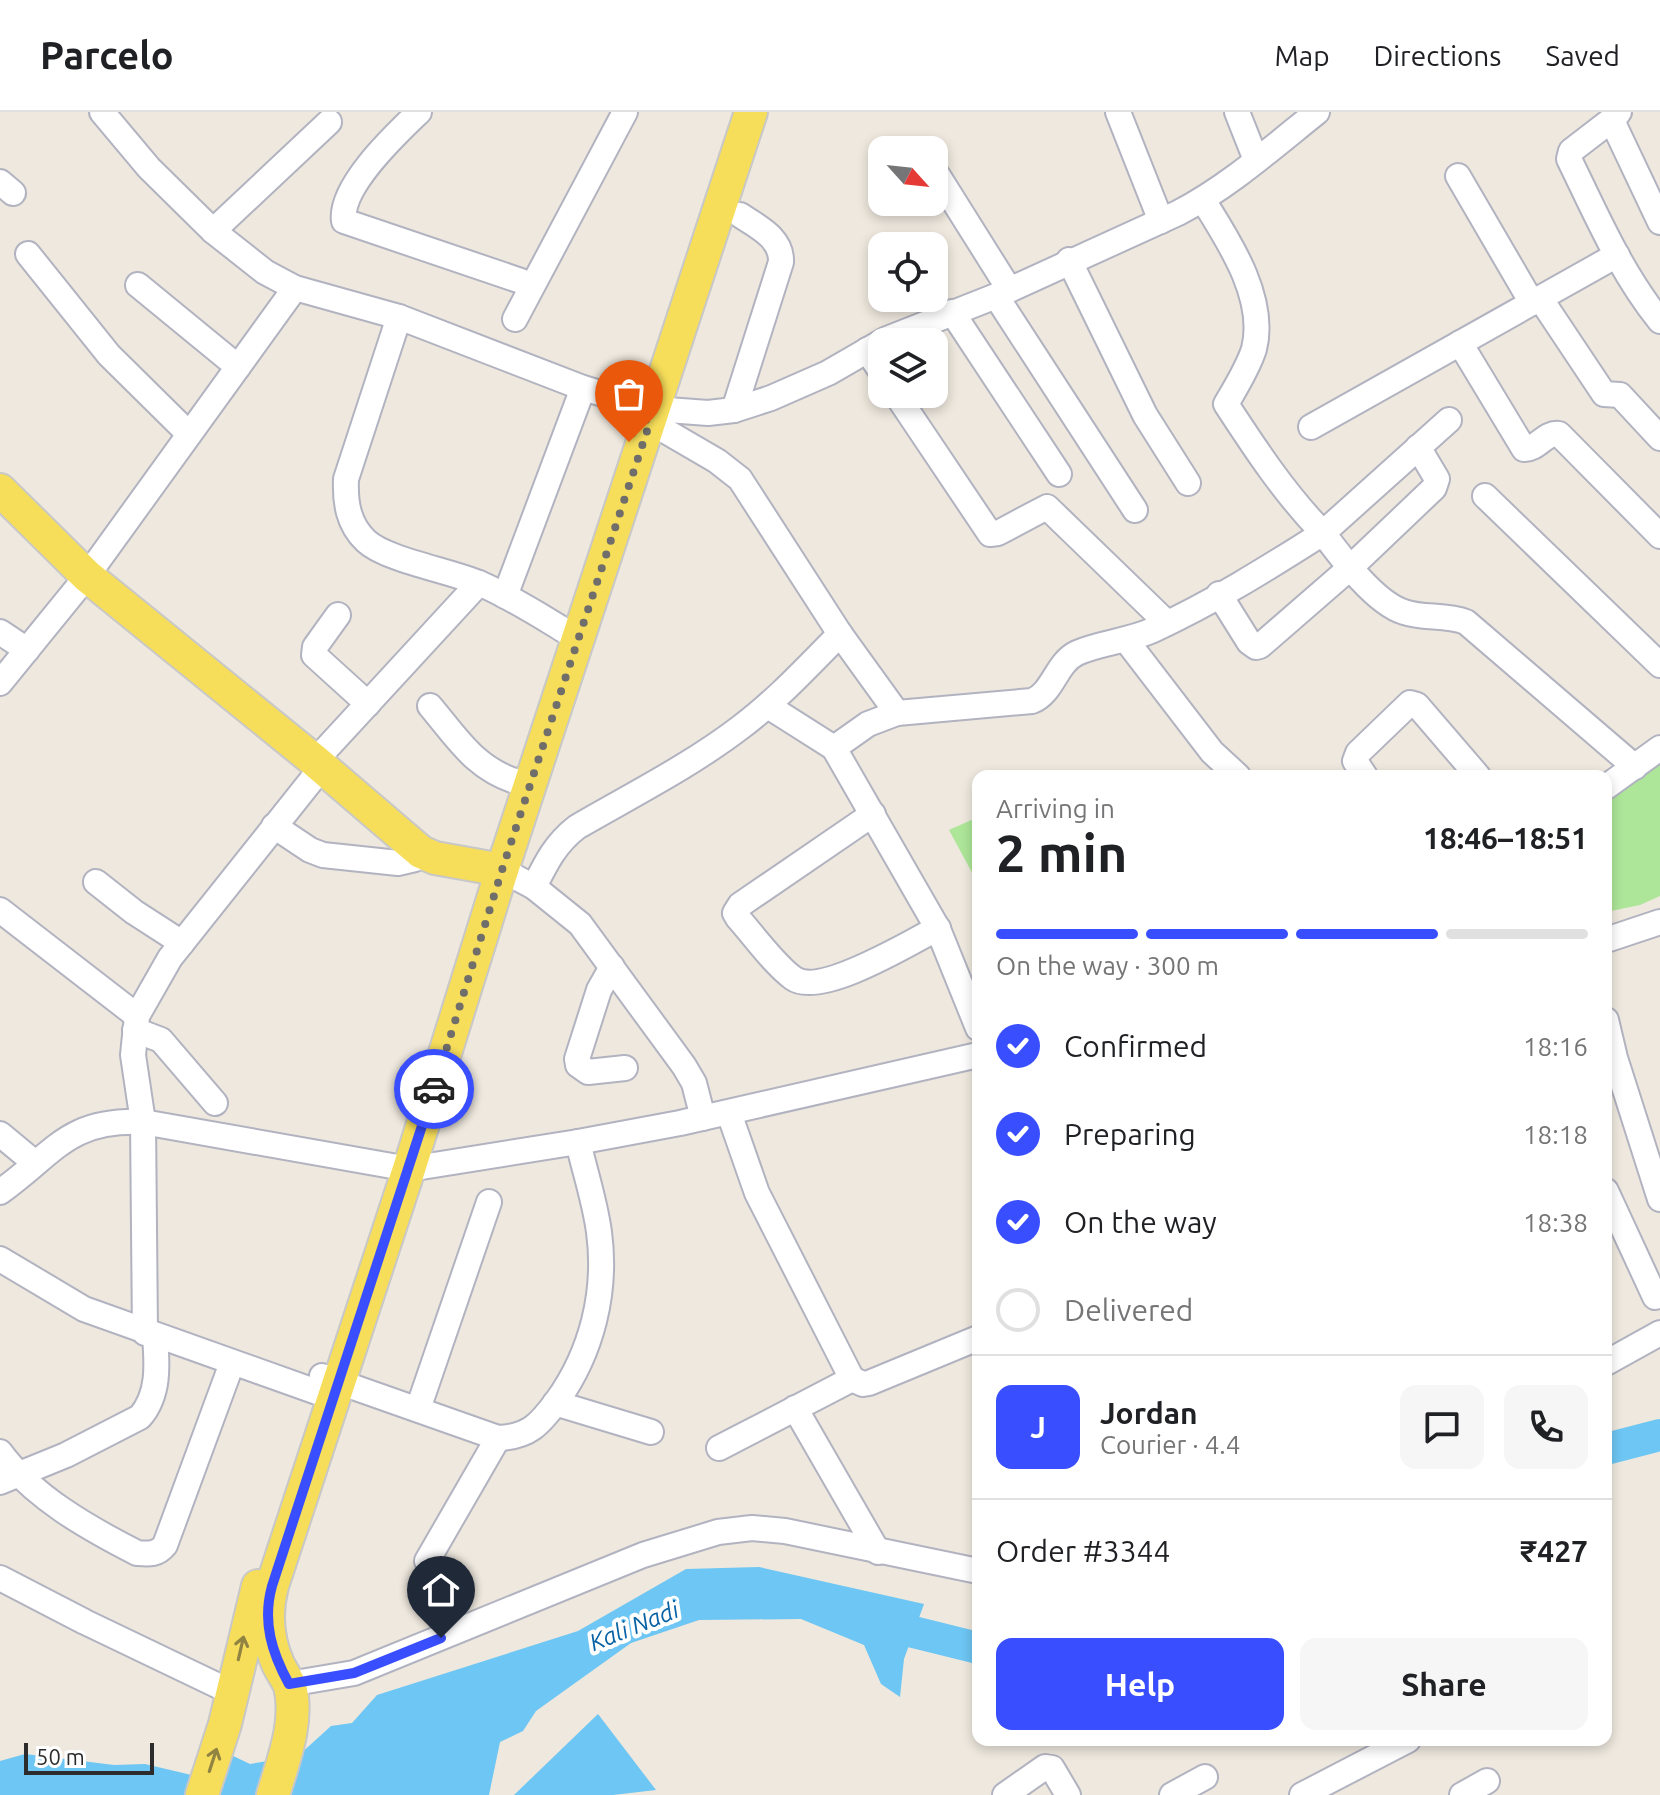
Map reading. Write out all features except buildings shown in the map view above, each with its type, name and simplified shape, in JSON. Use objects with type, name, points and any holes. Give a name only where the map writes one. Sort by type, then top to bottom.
[{"type":"main road","points":[[202,1795],[225,1724],[249,1616],[401,1168],[646,413],[736,112]]},
{"type":"main road","points":[[496,870],[518,782],[567,632],[751,112]]},
{"type":"main road","points":[[0,491],[87,576],[421,852],[435,858],[496,870]]},
{"type":"main road","points":[[273,1795],[286,1752],[293,1707],[289,1684],[271,1642],[267,1603],[326,1383]]},
{"type":"street","points":[[102,112],[149,168],[213,231],[265,272],[295,288],[399,317],[646,413],[717,461],[740,479],[840,634],[897,713]]},
{"type":"street","points":[[419,112],[380,148],[364,170],[344,210],[344,221],[521,281]]},
{"type":"street","points":[[515,319],[625,112]]},
{"type":"street","points":[[1118,112],[1161,221]]},
{"type":"street","points":[[1237,112],[1256,160]]},
{"type":"street","points":[[646,413],[734,410],[814,379],[887,339],[1003,292],[1203,200],[1317,112]]},
{"type":"street","points":[[1616,115],[1615,127],[1660,222]]},
{"type":"street","points":[[1616,115],[1568,155],[1617,255],[1644,302],[1660,321]]},
{"type":"street","points":[[213,231],[329,122]]},
{"type":"street","points":[[1458,176],[1536,300],[1604,394],[1620,395],[1660,438]]},
{"type":"street","points":[[948,194],[1003,292],[1135,510]]},
{"type":"street","points":[[1203,200],[1236,254],[1249,288],[1256,322],[1254,347],[1243,376],[1226,404],[1281,485],[1382,599],[1401,612],[1452,616],[1475,628],[1635,767]]},
{"type":"street","points":[[734,410],[781,262],[781,253],[766,233],[740,215]]},
{"type":"street","points":[[28,254],[109,355],[189,434]]},
{"type":"street","points":[[1311,427],[1617,255]]},
{"type":"street","points":[[1069,260],[1145,415],[1188,483]]},
{"type":"street","points":[[138,285],[238,367]]},
{"type":"street","points":[[0,683],[87,576],[295,288]]},
{"type":"street","points":[[952,312],[1059,474]]},
{"type":"street","points":[[399,317],[346,479],[345,501],[352,524],[367,542],[384,551],[479,583],[567,632]]},
{"type":"street","points":[[1460,343],[1524,449],[1531,448],[1550,434],[1559,434],[1660,536]]},
{"type":"street","points":[[505,596],[583,388]]},
{"type":"street","points":[[905,408],[990,534],[998,533],[1047,507],[1167,623]]},
{"type":"street","points":[[834,748],[868,724],[897,713],[1032,701],[1045,691],[1069,658],[1079,652],[1126,640],[1167,623],[1264,571],[1323,533],[1449,420]]},
{"type":"street","points":[[1219,594],[1249,642],[1256,647],[1351,567],[1437,483],[1418,447]]},
{"type":"street","points":[[1485,496],[1660,665]]},
{"type":"street","points":[[8,1479],[66,1455],[140,1417],[146,1410],[156,1380],[150,1334],[143,1122],[133,1055],[136,1023],[170,958],[274,826],[318,764],[368,704],[479,583]]},
{"type":"street","points":[[338,615],[315,647],[314,655],[368,704]]},
{"type":"street","points":[[0,632],[27,650]]},
{"type":"street","points":[[534,887],[550,854],[561,840],[577,827],[700,756],[768,706],[840,634]]},
{"type":"street","points":[[1126,640],[1212,752],[1232,770]]},
{"type":"street","points":[[1361,770],[1355,761],[1358,753],[1410,703],[1417,705],[1473,770]]},
{"type":"street","points":[[430,706],[474,759],[499,776],[518,782]]},
{"type":"street","points":[[768,706],[834,748],[938,928],[972,1013]]},
{"type":"street","points":[[1612,783],[1660,748]]},
{"type":"street","points":[[873,814],[740,905],[735,913],[793,978],[810,983],[855,970],[938,928]]},
{"type":"street","points":[[274,826],[323,855],[398,863],[409,862],[421,852]]},
{"type":"street","points":[[496,870],[534,887],[580,924],[684,1066],[694,1083],[703,1118]]},
{"type":"street","points":[[96,882],[134,912],[182,943]]},
{"type":"street","points":[[0,910],[136,1023],[161,1040],[215,1103]]},
{"type":"street","points":[[1612,938],[1658,926]]},
{"type":"street","points":[[612,967],[599,990],[577,1059],[578,1065],[588,1072],[625,1068]]},
{"type":"street","points":[[1612,1040],[1660,1199]]},
{"type":"street","points":[[0,1192],[65,1139],[93,1127],[119,1121],[143,1122],[401,1168],[578,1142],[729,1113],[972,1056]]},
{"type":"street","points":[[729,1113],[757,1193],[852,1379],[869,1383],[972,1340]]},
{"type":"street","points":[[0,1134],[35,1163]]},
{"type":"street","points":[[0,1259],[84,1309],[232,1363],[326,1383],[418,1409],[498,1438],[515,1438],[530,1431],[555,1403],[584,1357],[595,1323],[600,1275],[599,1233],[578,1142]]},
{"type":"street","points":[[418,1409],[489,1202]]},
{"type":"street","points":[[1613,1228],[1655,1297]]},
{"type":"street","points":[[1612,1360],[1660,1333]]},
{"type":"street","points":[[0,1452],[8,1479],[126,1547],[149,1554],[160,1551],[165,1545],[232,1363]]},
{"type":"street","points":[[719,1448],[852,1379]]},
{"type":"street","points":[[555,1403],[651,1432]]},
{"type":"street","points":[[795,1408],[878,1552]]},
{"type":"street","points":[[427,1561],[498,1438]]},
{"type":"street","points":[[289,1684],[354,1673],[643,1555],[718,1532],[752,1528],[785,1531],[972,1570]]},
{"type":"street","points":[[0,1578],[231,1692]]},
{"type":"street","points":[[1302,1795],[1396,1746]]},
{"type":"street","points":[[1005,1795],[1045,1767],[1052,1768],[1068,1795]]},
{"type":"street","points":[[1172,1795],[1205,1777]]},
{"type":"street","points":[[1462,1795],[1487,1781]]},
{"type":"green space","points":[[1660,754],[1660,896],[1640,905],[1612,911],[1612,790]]},
{"type":"green space","points":[[972,820],[972,873],[949,830]]},
{"type":"water","points":[[759,1567],[924,1604],[904,1659],[900,1697],[881,1684],[864,1645],[801,1619],[699,1620],[631,1643],[536,1711],[523,1731],[500,1742],[489,1795],[0,1795],[0,1761],[25,1754],[114,1765],[145,1764],[221,1782],[229,1754],[250,1764],[298,1756],[331,1726],[352,1723],[377,1695],[578,1631],[686,1569]]},
{"type":"water","points":[[598,1714],[656,1790],[613,1795],[514,1795]]},
{"type":"waterway","name":"Kali Nadi","points":[[1612,1447],[1660,1435]]},
{"type":"waterway","name":"Kali Nadi","points":[[873,1622],[972,1647]]},
{"type":"way so far","points":[[434,1089],[502,870],[650,422],[638,415],[629,442]]},
{"type":"route","points":[[434,1089],[267,1603],[271,1642],[289,1684],[354,1673],[441,1638]]}]
